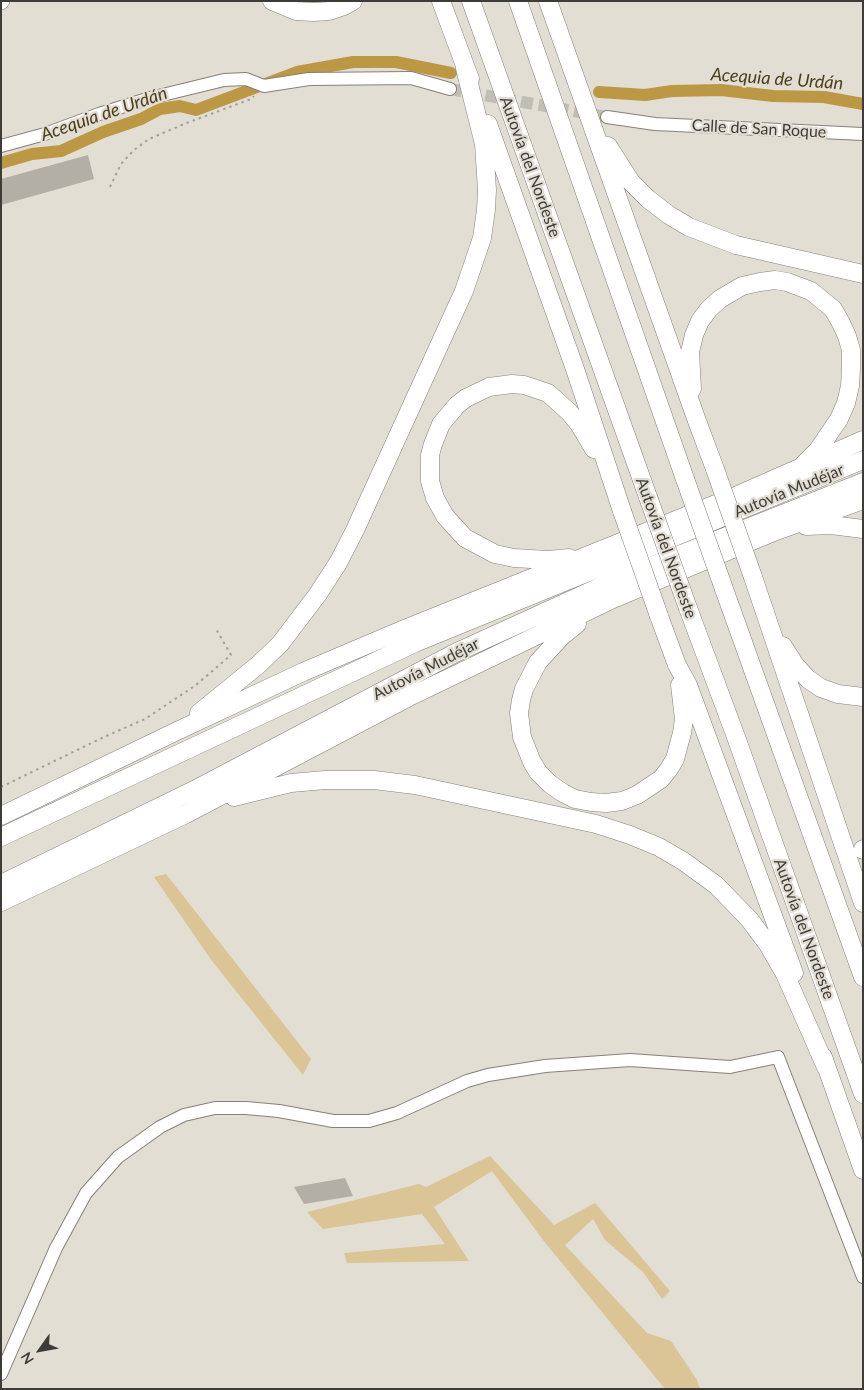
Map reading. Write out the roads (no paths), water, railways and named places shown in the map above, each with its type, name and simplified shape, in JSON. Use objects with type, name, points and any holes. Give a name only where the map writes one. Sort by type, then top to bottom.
[{"type":"highway","points":[[272,1],[296,11],[313,12],[329,11],[353,1]]},
{"type":"highway","points":[[441,1],[465,68],[482,105],[659,616],[677,665],[688,685],[797,982],[863,1170]]},
{"type":"highway","name":"Autovía del Nordeste","points":[[471,1],[863,1094]]},
{"type":"highway","points":[[518,1],[685,479],[863,977]]},
{"type":"highway","points":[[548,1],[753,577],[863,903]]},
{"type":"highway","points":[[177,730],[258,665],[280,644],[318,594],[338,563],[355,530],[464,291],[482,238],[487,190],[484,144],[465,68]]},
{"type":"highway","points":[[576,80],[604,140],[617,162],[631,182],[668,215],[689,227],[736,245],[863,274]]},
{"type":"highway","points":[[697,421],[690,372],[690,352],[700,321],[709,309],[720,299],[742,286],[760,282],[776,280],[811,291],[832,309],[847,336],[851,350],[850,386],[846,403],[830,435],[797,471]]},
{"type":"highway","points":[[588,555],[548,560],[514,558],[495,554],[465,538],[445,516],[430,480],[430,455],[441,424],[457,405],[478,391],[498,385],[512,384],[536,388],[548,393],[579,424],[590,440],[619,503]]},
{"type":"highway","points":[[1,816],[177,730],[343,655],[588,555],[621,544],[797,471],[863,440]]},
{"type":"highway","name":"Autovía Mudéjar","points":[[1,837],[415,643],[863,460]]},
{"type":"highway","name":"Autovía Mudéjar","points":[[1,884],[198,788],[455,653],[613,581],[863,482]]},
{"type":"highway","points":[[1,902],[186,814],[409,698],[613,599],[776,531],[863,500]]},
{"type":"highway","points":[[776,531],[815,525],[840,525],[863,529]]},
{"type":"highway","points":[[613,599],[583,619],[556,642],[538,662],[524,689],[520,713],[522,737],[538,772],[550,784],[575,799],[606,803],[622,801],[637,796],[661,779],[675,759],[684,720],[677,665]]},
{"type":"highway","points":[[762,603],[786,651],[795,665],[808,679],[820,688],[829,691],[856,698],[863,697]]},
{"type":"highway","points":[[186,814],[238,795],[291,783],[325,780],[374,780],[415,785],[596,824],[630,835],[659,847],[683,860],[716,885],[750,919],[785,974],[826,1067]]},
{"type":"street","points":[[1,146],[45,134],[150,98],[224,80],[246,79],[264,86],[309,79],[412,78],[450,89]]},
{"type":"street","name":"Calle de San Roque","points":[[607,117],[655,124],[863,134]]},
{"type":"street","points":[[1,1374],[56,1248],[86,1193],[118,1157],[160,1127],[184,1115],[215,1108],[279,1111],[333,1121],[368,1122],[398,1113],[467,1081],[488,1075],[544,1066],[630,1060],[730,1067],[778,1057],[863,1277]]},
{"type":"waterway","name":"Acequia de Urdán","points":[[1,163],[32,154],[61,151],[103,132],[141,119],[160,109],[180,106],[196,110],[297,72],[353,62],[396,62],[451,73]]},
{"type":"waterway","name":"Acequia de Urdán","points":[[599,92],[645,95],[672,91],[721,90],[773,96],[824,97],[863,104]]},
{"type":"tunnel","points":[[450,89],[607,117]]}]
